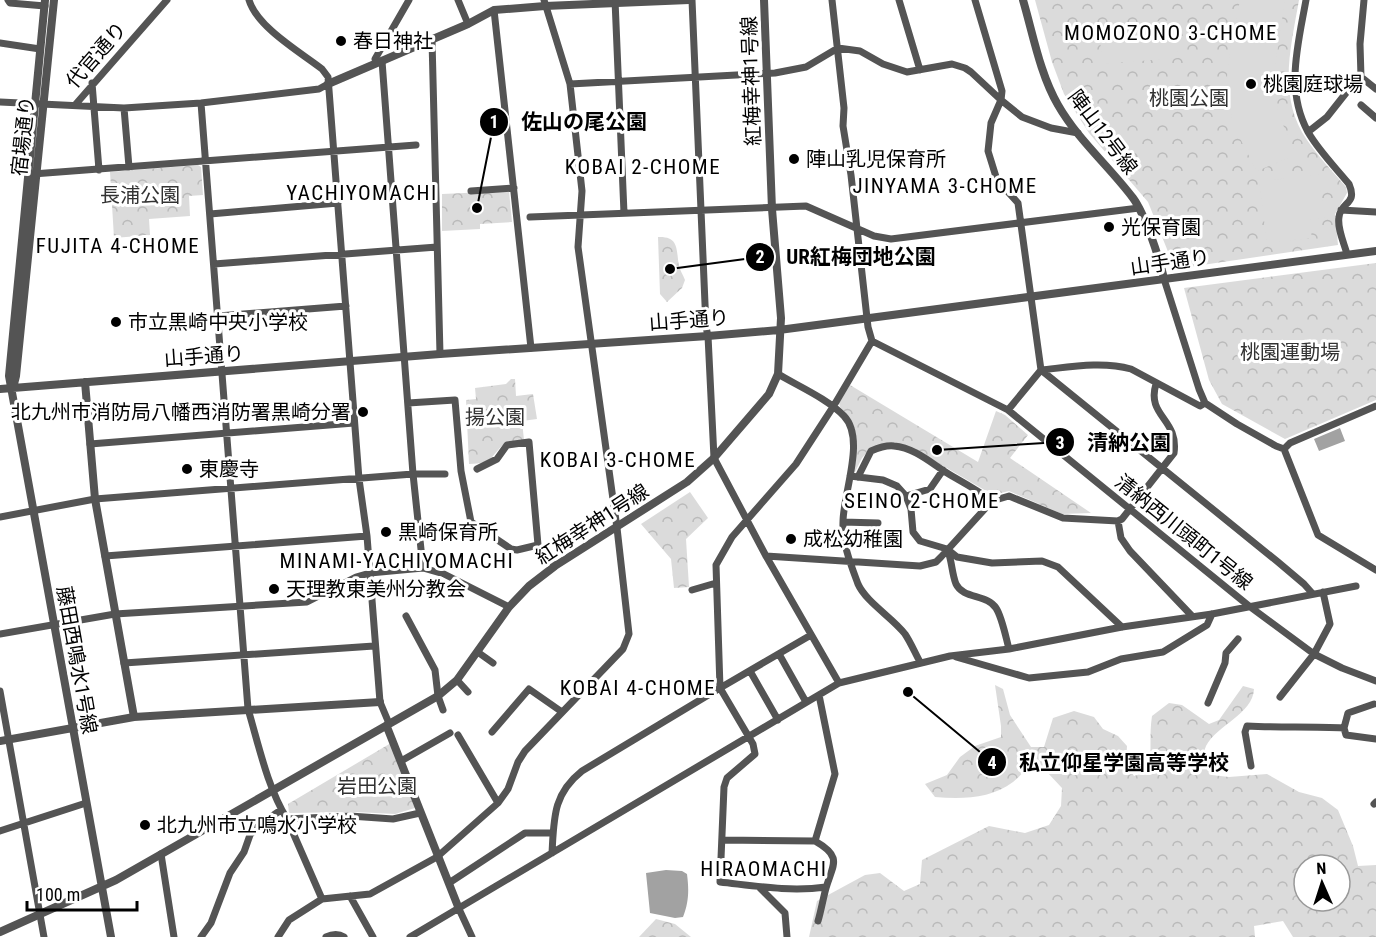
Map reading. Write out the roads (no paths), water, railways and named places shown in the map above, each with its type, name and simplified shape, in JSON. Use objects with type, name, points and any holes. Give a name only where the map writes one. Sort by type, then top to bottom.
[{"type":"street","points":[[8,0],[10,3],[45,3]]},
{"type":"street","name":"宿場通り","points":[[13,388],[9,376],[39,104],[54,0]]},
{"type":"street","name":"代官通り","points":[[75,105],[166,0]]},
{"type":"street","points":[[249,0],[251,9],[265,24],[322,69],[328,77],[354,423],[376,618],[374,646],[380,702],[387,727],[437,857],[472,937]]},
{"type":"street","points":[[380,62],[375,59],[409,0]]},
{"type":"street","points":[[458,0],[468,24]]},
{"type":"street","points":[[0,102],[124,108],[201,103],[319,89],[468,24],[494,10],[544,3],[690,0],[714,458],[766,556],[839,683]]},
{"type":"street","name":"紅梅幸神1号線","points":[[0,932],[116,880],[438,696],[457,681],[509,607],[529,585],[687,482],[714,458],[769,394],[778,374],[781,318],[772,209],[764,0]]},
{"type":"street","points":[[826,887],[801,891],[720,882],[723,787],[727,778],[755,754],[720,688],[716,565],[732,537],[796,464],[872,342],[843,126],[844,108],[832,0]]},
{"type":"street","points":[[899,0],[920,70]]},
{"type":"street","points":[[975,0],[1002,91],[1001,100],[991,123],[988,150],[996,180],[1018,203],[1041,370],[1304,584],[1312,593]]},
{"type":"street","name":"陣山12号線","points":[[1023,0],[1045,75],[1058,104],[1078,133],[1139,208],[1164,279]]},
{"type":"street","points":[[1306,0],[1295,63],[1294,91],[1308,132],[1352,191],[1352,198],[1341,210],[1339,217],[1347,254]]},
{"type":"street","points":[[1308,132],[1327,117],[1346,91],[1360,77],[1364,0]]},
{"type":"street","points":[[615,1],[624,213]]},
{"type":"street","name":"宿場通り","points":[[39,104],[40,49],[45,3]]},
{"type":"street","points":[[278,937],[289,920],[322,898],[370,894],[437,857],[498,803],[525,751],[623,649],[628,634],[617,528],[578,247],[580,168],[570,84],[544,3]]},
{"type":"street","points":[[494,10],[531,348]]},
{"type":"street","points":[[432,39],[440,354]]},
{"type":"street","points":[[0,44],[40,49]]},
{"type":"street","points":[[570,84],[767,73],[806,67],[838,48],[860,51],[896,70],[907,72],[952,64],[965,68],[1022,117],[1078,133]]},
{"type":"street","points":[[380,62],[390,146],[413,474],[423,568]]},
{"type":"street","points":[[1360,77],[1376,89]]},
{"type":"street","points":[[93,83],[99,170]]},
{"type":"street","points":[[201,103],[249,709],[273,792],[322,898]]},
{"type":"street","points":[[1361,105],[1376,118]]},
{"type":"street","points":[[124,108],[129,167]]},
{"type":"street","points":[[31,174],[390,146],[416,146]]},
{"type":"street","points":[[471,190],[514,188]]},
{"type":"street","points":[[210,214],[338,203]]},
{"type":"street","points":[[530,217],[806,206],[874,236],[891,239],[1139,208]]},
{"type":"street","points":[[1341,210],[1376,212]]},
{"type":"street","points":[[214,264],[437,247]]},
{"type":"street","name":"山手通り","points":[[0,389],[779,330],[1376,251]]},
{"type":"street","points":[[1164,279],[1205,404],[1284,449],[1318,535],[1376,570]]},
{"type":"street","points":[[218,316],[346,306]]},
{"type":"street","name":"清納西川頭町1号線","points":[[872,342],[1008,410],[1249,606],[1314,654],[1376,681]]},
{"type":"street","points":[[1008,410],[1041,370],[1086,365],[1119,366],[1131,369],[1200,405],[1205,404]]},
{"type":"street","points":[[778,374],[833,407],[844,416],[854,435],[843,537],[860,587],[905,634],[920,662]]},
{"type":"street","points":[[85,382],[95,499],[134,717]]},
{"type":"street","points":[[766,556],[920,566],[936,562],[992,501],[1009,496],[1064,518],[1118,521],[1130,510],[1174,453],[1174,434],[1154,403],[1153,394],[1156,384]]},
{"type":"street","name":"藤田西鳴水1号線","points":[[13,388],[33,511],[111,937]]},
{"type":"street","points":[[408,403],[455,400],[462,474],[471,522],[511,549],[517,550],[538,545]]},
{"type":"street","points":[[1284,449],[1290,443],[1376,406]]},
{"type":"street","points":[[90,444],[354,423]]},
{"type":"street","points":[[477,469],[497,459],[507,445],[529,442],[538,545],[555,566]]},
{"type":"street","points":[[858,477],[871,451],[893,446],[916,453],[992,501]]},
{"type":"street","points":[[906,496],[930,489],[943,470]]},
{"type":"street","points":[[0,517],[95,499],[413,474],[446,474]]},
{"type":"street","points":[[850,476],[883,480],[897,486],[906,496],[911,509],[913,532],[920,541],[947,549],[957,557],[992,563],[1042,561],[1058,567],[1122,627]]},
{"type":"street","points":[[1118,521],[1121,538],[1130,551],[1192,616]]},
{"type":"street","points":[[843,522],[878,523]]},
{"type":"street","points":[[105,556],[367,537]]},
{"type":"street","points":[[947,549],[956,584],[964,593],[983,598],[996,607],[1009,649]]},
{"type":"street","points":[[0,634],[115,614],[308,602],[344,582],[370,573],[423,568],[444,574],[509,607]]},
{"type":"street","points":[[692,590],[716,583]]},
{"type":"street","points":[[410,937],[839,683],[950,656],[1009,649],[1122,627],[1212,614],[1356,586]]},
{"type":"street","points":[[1280,697],[1314,654],[1330,624],[1323,592]]},
{"type":"street","points":[[950,656],[1029,678],[1088,672],[1121,659],[1163,652],[1206,625],[1212,614]]},
{"type":"street","points":[[406,616],[435,670],[438,696],[443,710]]},
{"type":"street","points":[[552,853],[559,797],[569,781],[582,771],[811,635]]},
{"type":"street","points":[[1208,703],[1226,653],[1238,639]]},
{"type":"street","points":[[124,663],[374,646]]},
{"type":"street","points":[[478,653],[493,663]]},
{"type":"street","points":[[779,654],[806,702]]},
{"type":"street","points":[[750,671],[778,720]]},
{"type":"street","points":[[457,681],[468,692]]},
{"type":"street","points":[[492,732],[529,688],[562,712]]},
{"type":"street","points":[[0,691],[4,740],[24,823],[44,937]]},
{"type":"street","points":[[815,841],[836,774],[819,695]]},
{"type":"street","points":[[4,740],[134,717],[380,702]]},
{"type":"street","points":[[1374,704],[1348,713],[1344,728],[1346,735],[1376,739]]},
{"type":"street","points":[[1251,766],[1245,732],[1247,726],[1344,728]]},
{"type":"street","points":[[401,760],[454,734],[498,803]]},
{"type":"street","points":[[0,831],[86,803]]},
{"type":"street","points":[[201,937],[211,923],[230,873],[244,852],[250,835],[259,825],[280,810]]},
{"type":"street","points":[[287,819],[350,816],[393,819],[420,813]]},
{"type":"street","points":[[449,883],[525,833],[553,833]]},
{"type":"street","points":[[722,840],[815,841],[828,848],[833,857],[834,866],[826,887],[818,921]]},
{"type":"street","points":[[161,854],[174,937]]},
{"type":"street","points":[[760,888],[785,913],[788,937]]},
{"type":"street","points":[[350,897],[373,937]]},
{"type":"street","points":[[326,937],[331,934],[344,937]]},
{"type":"place","name":"春日神社","points":[[341,41]]},
{"type":"place","name":"桃園庭球場","points":[[1251,84]]},
{"type":"place","name":"陣山乳児保育所","points":[[794,159]]},
{"type":"place","name":"佐山の尾公園","points":[[477,208]]},
{"type":"place","name":"光保育園","points":[[1109,227]]},
{"type":"place","name":"UR紅梅団地公園","points":[[670,269]]},
{"type":"place","name":"市立黒崎中央小学校","points":[[116,322]]},
{"type":"place","name":"北九州市消防局八幡西消防署黒崎分署","points":[[363,412]]},
{"type":"place","name":"清納公園","points":[[937,450]]},
{"type":"place","name":"東慶寺","points":[[187,469]]},
{"type":"place","name":"黒崎保育所","points":[[386,532]]},
{"type":"place","name":"成松幼稚園","points":[[791,539]]},
{"type":"place","name":"天理教東美州分教会","points":[[274,589]]},
{"type":"place","name":"私立仰星学園高等学校","points":[[908,692]]},
{"type":"place","name":"北九州市立鳴水小学校","points":[[145,825]]},
{"type":"district","name":"MOMOZONO 3-CHOME","points":[[1171,33]]},
{"type":"district","name":"KOBAI 2-CHOME","points":[[643,167]]},
{"type":"district","name":"JINYAMA 3-CHOME","points":[[945,186]]},
{"type":"district","name":"YACHIYOMACHI","points":[[362,193]]},
{"type":"district","name":"FUJITA 4-CHOME","points":[[118,246]]},
{"type":"district","name":"KOBAI 3-CHOME","points":[[618,460]]},
{"type":"district","name":"SEINO 2-CHOME","points":[[922,501]]},
{"type":"district","name":"MINAMI-YACHIYOMACHI","points":[[397,561]]},
{"type":"district","name":"KOBAI 4-CHOME","points":[[638,688]]},
{"type":"district","name":"HIRAOMACHI","points":[[764,869]]},
{"type":"park label","name":"桃園公園","points":[[1189,98]]},
{"type":"park label","name":"長浦公園","points":[[140,195]]},
{"type":"park label","name":"桃園運動場","points":[[1290,352]]},
{"type":"park label","name":"揚公園","points":[[495,417]]},
{"type":"park label","name":"岩田公園","points":[[377,786]]}]
